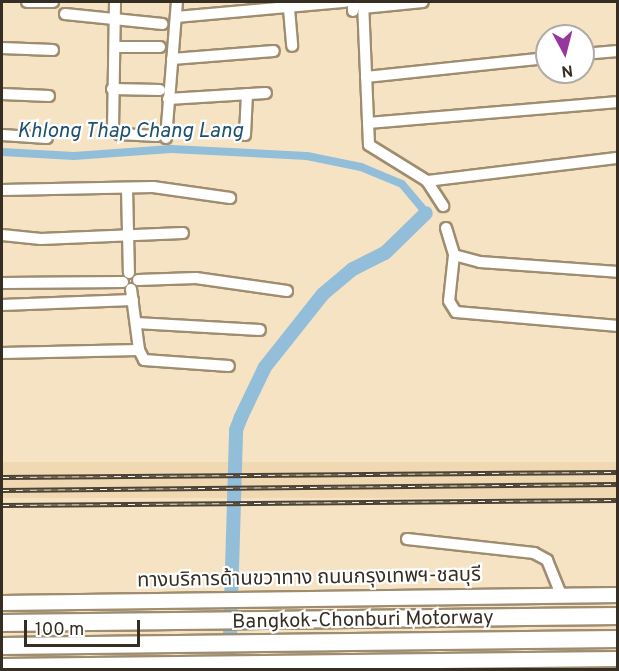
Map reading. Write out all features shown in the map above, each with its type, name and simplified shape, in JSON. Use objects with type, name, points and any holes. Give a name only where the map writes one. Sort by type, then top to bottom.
[{"type":"highway","name":"Bangkok-Chonburi Motorway","points":[[2,623],[618,616]]},
{"type":"highway","name":"Bangkok-Chonburi Motorway","points":[[2,646],[618,639]]},
{"type":"main road","name":"ทางบริการด้านขวาทาง ถนนกรุงเทพฯ-ชลบุรี","points":[[2,603],[618,595]]},
{"type":"main road","points":[[2,666],[242,666],[618,659]]},
{"type":"street","points":[[27,2],[53,2]]},
{"type":"street","points":[[115,2],[112,89],[115,132],[162,137],[177,2]]},
{"type":"street","points":[[176,18],[345,2]]},
{"type":"street","points":[[423,2],[358,6],[366,77],[368,139],[374,150],[427,181],[444,206]]},
{"type":"street","points":[[290,9],[292,46]]},
{"type":"street","points":[[64,15],[162,24]]},
{"type":"street","points":[[115,47],[160,47]]},
{"type":"street","points":[[2,48],[53,50]]},
{"type":"street","points":[[172,58],[273,51]]},
{"type":"street","points":[[595,53],[618,51]]},
{"type":"street","points":[[366,77],[535,59]]},
{"type":"street","points":[[112,89],[160,90]]},
{"type":"street","points":[[168,99],[266,93]]},
{"type":"street","points":[[2,94],[49,96]]},
{"type":"street","points":[[245,135],[247,94]]},
{"type":"street","points":[[368,123],[618,102]]},
{"type":"street","points":[[2,135],[47,138]]},
{"type":"street","points":[[427,181],[618,158]]},
{"type":"street","points":[[127,188],[131,285],[139,350],[150,362],[229,366]]},
{"type":"street","points":[[2,190],[172,188],[230,198]]},
{"type":"street","points":[[446,228],[454,255],[449,301],[456,312],[618,326]]},
{"type":"street","points":[[2,235],[41,239],[183,233]]},
{"type":"street","points":[[454,255],[480,262],[618,272]]},
{"type":"street","points":[[2,305],[131,285],[196,278],[287,291]]},
{"type":"street","points":[[2,283],[131,285]]},
{"type":"street","points":[[136,323],[260,330]]},
{"type":"street","points":[[2,352],[139,350]]},
{"type":"street","points":[[407,539],[534,553],[547,560],[561,596]]},
{"type":"shaded area","points":[[2,462],[617,462],[617,498],[2,498]]},
{"type":"waterway","name":"Khlong Thap Chang Lang","points":[[2,152],[74,156],[171,149],[307,156],[361,167],[402,184],[426,213]]},
{"type":"waterway","name":"Khlong Thap Chang Lang","points":[[229,670],[236,430],[241,417],[265,367],[323,294],[353,269],[385,253],[426,213]]},
{"type":"railway","points":[[2,477],[618,472]]},
{"type":"railway","points":[[2,490],[618,484]]},
{"type":"railway","points":[[2,505],[618,500]]}]
